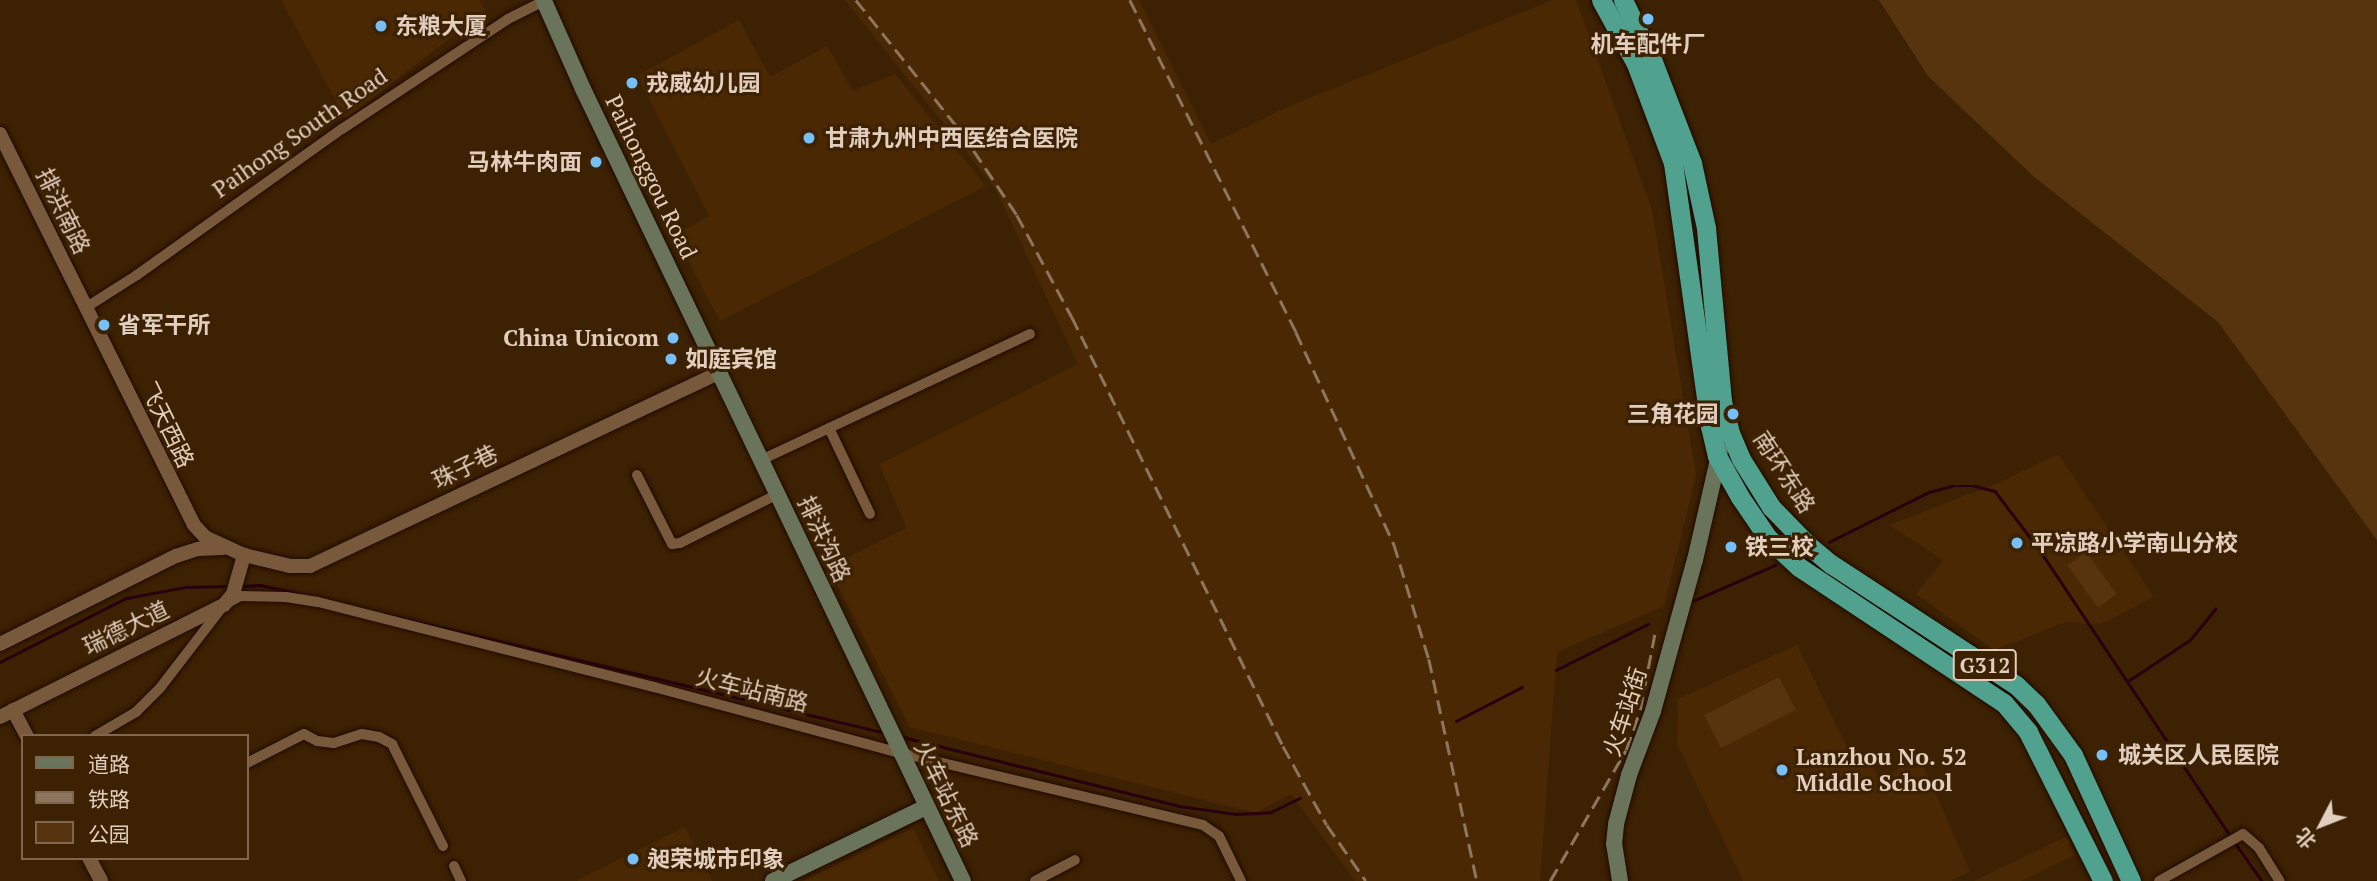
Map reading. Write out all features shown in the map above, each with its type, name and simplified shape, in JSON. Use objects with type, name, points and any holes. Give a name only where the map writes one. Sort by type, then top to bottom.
[{"type":"highway","name":"南环东路","points":[[1601,0],[1636,64],[1674,163],[1708,414],[1717,456],[1754,520],[1768,538],[1799,567],[2004,703],[2028,732],[2103,881]]},
{"type":"highway","name":"南环东路","points":[[1623,0],[1653,62],[1692,163],[1706,228],[1722,401],[1730,433],[1741,459],[1771,507],[1798,536],[1831,564],[2016,685],[2043,712],[2073,755],[2131,881]]},
{"type":"main road","name":"Paihonggou Road","points":[[544,0],[583,89],[720,372]]},
{"type":"main road","name":"排洪沟路","points":[[720,372],[888,726]]},
{"type":"main road","name":"火车站街","points":[[1620,881],[1614,844],[1616,824],[1695,559],[1717,456],[1730,433]]},
{"type":"main road","name":"火车站东路","points":[[888,726],[962,881]]},
{"type":"main road","points":[[773,881],[926,807]]},
{"type":"street","name":"Paihong South Road","points":[[85,308],[137,275],[342,129],[508,19],[544,0]]},
{"type":"street","name":"排洪南路","points":[[0,134],[85,308]]},
{"type":"street","name":"飞天西路","points":[[85,308],[194,525],[205,537],[225,548]]},
{"type":"street","points":[[761,460],[1030,334]]},
{"type":"street","name":"珠子巷","points":[[225,548],[290,566],[310,566],[720,372]]},
{"type":"street","points":[[829,428],[870,514]]},
{"type":"street","points":[[637,475],[672,544],[778,494]]},
{"type":"street","name":"瑞德大道","points":[[0,644],[176,556],[198,549],[225,548]]},
{"type":"street","points":[[98,734],[136,712],[160,688],[228,600],[244,555]]},
{"type":"street","name":"火车站南路","points":[[228,600],[259,594],[318,602],[1203,825],[1219,836],[1241,881]]},
{"type":"street","name":"瑞德大道","points":[[7,713],[228,600]]},
{"type":"street","points":[[7,713],[25,734]]},
{"type":"street","points":[[248,762],[304,734],[317,741],[334,743],[362,734],[379,737],[392,744],[443,846]]},
{"type":"street","points":[[2159,881],[2243,834],[2259,848],[2280,881]]},
{"type":"street","points":[[90,860],[100,881]]},
{"type":"street","points":[[1035,881],[1075,860]]},
{"type":"street","points":[[454,866],[461,881]]},
{"type":"shaded area","points":[[281,0],[480,0],[485,11],[346,119]]},
{"type":"shaded area","points":[[845,0],[1139,0],[1211,144],[1287,107],[1553,0],[1576,0],[1652,210],[1696,475],[1664,606],[1557,652],[1540,881],[1355,881],[1291,794],[1256,813],[910,727],[828,567],[907,528],[879,464],[1078,364],[995,188]]},
{"type":"shaded area","name":"甘肃九州中西医结合医院","points":[[739,20],[770,77],[827,46],[853,91],[895,74],[986,186],[720,321],[675,235],[709,216],[637,76]]},
{"type":"shaded area","name":"平凉路小学南山分校","points":[[2058,454],[2154,597],[2101,624],[2066,622],[1994,650],[1916,594],[1943,560],[1889,525],[1998,483]]},
{"type":"shaded area","name":"Lanzhou No. 52 Middle School","points":[[1797,645],[1854,761],[1868,763],[1880,778],[1920,758],[1970,871],[1951,881],[1743,881],[1677,744],[1678,699]]},
{"type":"shaded area","points":[[685,827],[712,881],[577,880]]},
{"type":"shaded area","points":[[913,828],[939,881],[803,881]]},
{"type":"shaded area","points":[[2067,836],[2075,855],[2021,881],[1974,881]]},
{"type":"green space","points":[[1879,0],[2377,0],[2377,540],[2218,322],[2033,176],[1928,76]]},
{"type":"green space","points":[[2086,552],[2117,594],[2098,608],[2067,566]]},
{"type":"green space","points":[[1779,677],[1796,710],[1721,748],[1704,715]]},
{"type":"waterway","points":[[1829,542],[1929,492],[1952,486],[1975,486],[1995,491],[2039,549],[2230,835]]},
{"type":"waterway","points":[[1693,601],[1775,565]]},
{"type":"waterway","points":[[241,586],[260,585],[297,593]]},
{"type":"waterway","points":[[0,662],[126,598],[186,587],[231,586]]},
{"type":"waterway","points":[[2128,681],[2190,640],[2215,609]]},
{"type":"waterway","points":[[385,614],[886,733]]},
{"type":"waterway","points":[[1556,670],[1648,624]]},
{"type":"waterway","points":[[1456,721],[1522,687]]},
{"type":"waterway","points":[[899,736],[1179,806],[1236,814],[1271,812],[1300,798]]},
{"type":"waterway","points":[[2236,844],[2262,881]]},
{"type":"railway","points":[[856,0],[962,133],[1017,215],[1072,317],[1283,746],[1327,825],[1366,881]]},
{"type":"railway","points":[[1130,0],[1296,332],[1394,544],[1429,659],[1477,881]]},
{"type":"railway","points":[[1550,881],[1626,750],[1640,710],[1655,632]]},
{"type":"place","name":"机车配件厂","points":[[1648,19]]},
{"type":"place","name":"东粮大厦","points":[[381,26]]},
{"type":"place","name":"戎威幼儿园","points":[[632,83]]},
{"type":"place","name":"甘肃九州中西医结合医院","points":[[809,138]]},
{"type":"place","name":"马林牛肉面","points":[[596,162]]},
{"type":"place","name":"省军干所","points":[[104,325]]},
{"type":"place","name":"China Unicom","points":[[673,338]]},
{"type":"place","name":"如庭宾馆","points":[[671,359]]},
{"type":"place","name":"三角花园","points":[[1733,414]]},
{"type":"place","name":"平凉路小学南山分校","points":[[2017,543]]},
{"type":"place","name":"铁三校","points":[[1731,547]]},
{"type":"place","name":"城关区人民医院","points":[[2102,755]]},
{"type":"place","name":"Lanzhou No. 52 Middle School","points":[[1782,770]]},
{"type":"place","name":"昶荣城市印象","points":[[633,859]]}]
